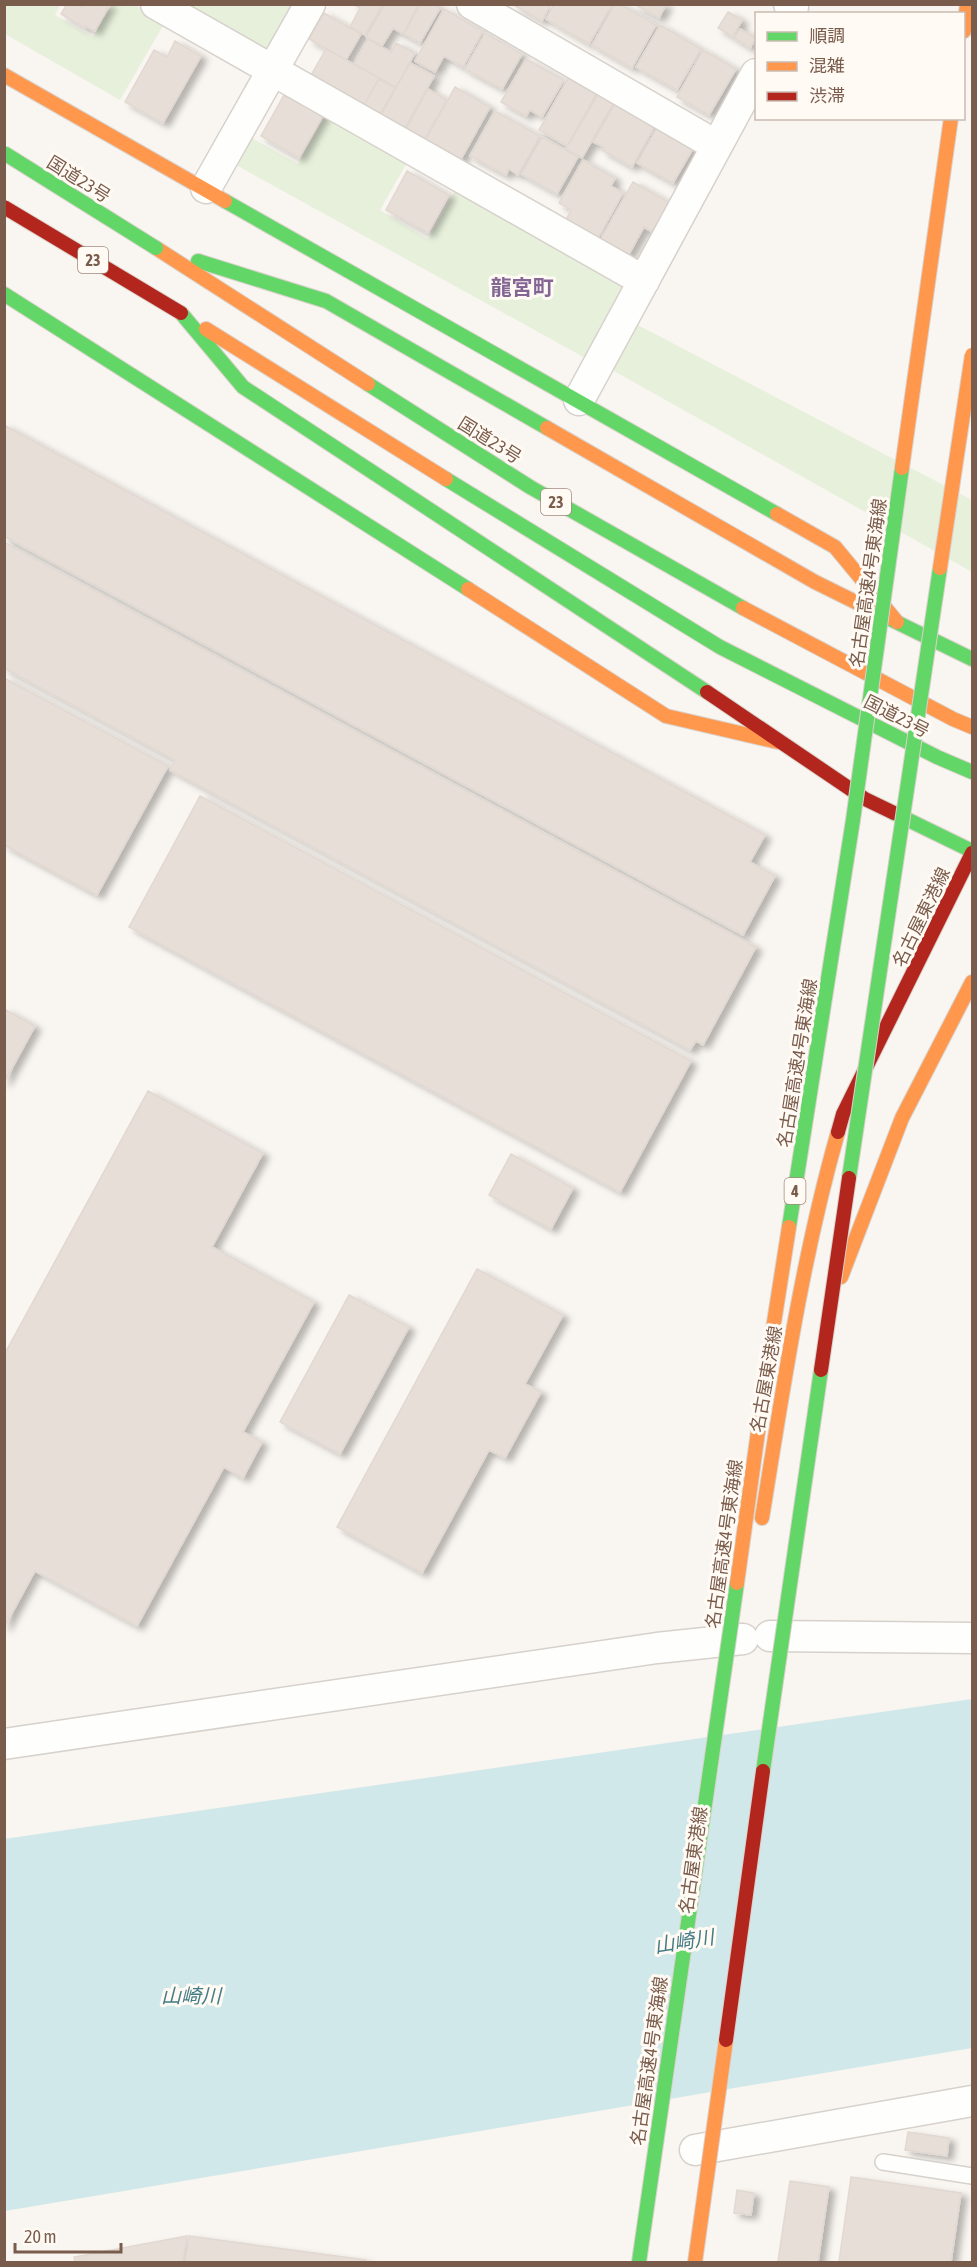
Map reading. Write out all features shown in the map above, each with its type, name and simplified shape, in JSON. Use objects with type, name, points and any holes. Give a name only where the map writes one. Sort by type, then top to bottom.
[{"type":"main road","points":[[4,75],[835,547],[898,623]]},
{"type":"main road","name":"名古屋高速4号東海線","points":[[639,2262],[678,1984],[703,1830],[767,1367],[854,820],[951,120]]},
{"type":"main road","name":"国道23号","points":[[4,153],[530,487],[733,603],[972,727]]},
{"type":"main road","name":"国道23号","points":[[4,207],[181,313],[521,526],[720,647],[937,757],[972,772]]},
{"type":"main road","points":[[156,248],[326,301],[815,582],[972,659]]},
{"type":"main road","points":[[4,294],[309,486],[666,716],[778,742]]},
{"type":"main road","points":[[181,313],[243,387],[676,671],[865,799],[972,852]]},
{"type":"main road","points":[[695,2262],[784,1618],[972,355]]},
{"type":"main road","name":"名古屋東港線","points":[[760,1532],[790,1344],[822,1191],[843,1114],[972,852]]},
{"type":"main road","points":[[797,1439],[819,1335],[902,1118],[972,982]]},
{"type":"main road","name":"名古屋東港線","points":[[700,1933],[753,1643],[790,1486]]},
{"type":"main road","name":"名古屋東港線","points":[[713,2031],[753,1643]]},
{"type":"main road","points":[[652,2262],[667,2164]]},
{"type":"street","points":[[156,4],[644,280]]},
{"type":"street","points":[[206,188],[310,4]]},
{"type":"street","points":[[472,4],[717,146]]},
{"type":"street","points":[[579,400],[755,76]]},
{"type":"street","points":[[4,1744],[657,1648],[753,1643],[972,1638]]},
{"type":"street","points":[[696,2148],[972,2101]]},
{"type":"lane","points":[[883,2162],[972,2176]]},
{"type":"green space","points":[[5,5],[60,5],[55,15],[93,37],[112,5],[135,5],[165,22],[120,100],[5,34]]},
{"type":"green space","points":[[188,5],[298,5],[272,53]]},
{"type":"green space","points":[[327,113],[409,159],[380,210],[428,239],[458,186],[620,278],[624,292],[587,359],[236,165],[252,138],[298,164]]},
{"type":"green space","points":[[634,323],[972,500],[972,572],[607,367]]},
{"type":"water","name":"山崎川","points":[[972,1699],[972,2048],[5,2211],[4,1839]]},
{"type":"building","points":[[67,4],[78,4],[83,7],[85,4],[110,4],[95,31],[61,14]]},
{"type":"building","points":[[353,4],[383,4],[365,35],[350,27],[360,8]]},
{"type":"building","points":[[385,4],[419,4],[403,34],[393,28],[382,46],[366,37]]},
{"type":"building","points":[[420,4],[434,4],[440,8],[420,43],[404,34]]},
{"type":"building","points":[[512,4],[551,4],[542,21]]},
{"type":"building","points":[[554,4],[612,5],[589,44],[546,19]]},
{"type":"building","points":[[615,4],[620,4],[656,25],[632,68],[592,45]]},
{"type":"building","points":[[634,4],[666,4],[659,18]]},
{"type":"building","points":[[444,9],[483,31],[463,67],[444,56],[435,72],[415,61]]},
{"type":"building","points":[[728,12],[742,20],[733,37],[718,28]]},
{"type":"building","points":[[324,13],[361,34],[346,60],[309,39]]},
{"type":"building","points":[[660,25],[701,49],[677,90],[636,67]]},
{"type":"building","points":[[740,29],[755,37],[755,40],[750,48],[734,38]]},
{"type":"building","points":[[485,33],[522,54],[502,89],[465,69]]},
{"type":"building","points":[[368,39],[391,52],[396,43],[415,53],[396,87],[354,64]]},
{"type":"building","points":[[175,41],[201,56],[163,123],[125,102],[154,50],[167,57]]},
{"type":"building","points":[[326,49],[379,78],[363,107],[310,77]]},
{"type":"building","points":[[703,50],[736,69],[709,115],[677,97]]},
{"type":"building","points":[[526,59],[564,80],[542,117],[530,110],[526,116],[501,102]]},
{"type":"building","points":[[410,63],[434,76],[404,130],[380,117]]},
{"type":"building","points":[[570,75],[598,91],[567,146],[539,130]]},
{"type":"building","points":[[379,79],[395,88],[379,116],[363,107]]},
{"type":"building","points":[[455,87],[490,107],[460,161],[425,141]]},
{"type":"building","points":[[428,89],[447,100],[424,140],[406,129]]},
{"type":"building","points":[[599,93],[614,102],[582,158],[566,149]]},
{"type":"building","points":[[284,95],[300,104],[303,100],[325,112],[299,158],[261,136]]},
{"type":"building","points":[[616,102],[656,124],[632,167],[602,150],[604,147],[593,142]]},
{"type":"building","points":[[495,111],[540,136],[518,175],[509,169],[506,175],[470,156]]},
{"type":"building","points":[[658,126],[694,147],[673,183],[637,163]]},
{"type":"building","points":[[542,137],[578,157],[557,194],[521,174]]},
{"type":"building","points":[[583,160],[615,178],[611,186],[623,193],[597,240],[565,222],[571,210],[559,203]]},
{"type":"building","points":[[407,171],[449,195],[428,233],[386,210]]},
{"type":"building","points":[[633,182],[670,203],[652,232],[644,227],[628,256],[600,240]]},
{"type":"building","points":[[4,425],[765,835],[750,862],[775,876],[743,935],[4,536]]},
{"type":"building","points":[[4,542],[756,947],[703,1045],[696,1041],[690,1050],[170,770],[175,760],[4,668]]},
{"type":"building","points":[[4,678],[168,766],[97,895],[4,845]]},
{"type":"building","points":[[200,796],[691,1061],[620,1192],[129,927]]},
{"type":"building","points":[[4,1009],[35,1026],[4,1083]]},
{"type":"building","points":[[148,1091],[263,1153],[212,1247],[314,1302],[243,1432],[262,1442],[243,1478],[224,1467],[137,1626],[35,1571],[4,1628],[4,1355]]},
{"type":"building","points":[[511,1154],[573,1188],[551,1229],[489,1195]]},
{"type":"building","points":[[477,1269],[563,1315],[525,1384],[541,1392],[505,1458],[489,1450],[422,1573],[337,1527]]},
{"type":"building","points":[[349,1295],[409,1327],[340,1454],[280,1422]]},
{"type":"building","points":[[908,2132],[949,2138],[947,2156],[905,2150]]},
{"type":"building","points":[[851,2177],[961,2193],[951,2262],[839,2262]]},
{"type":"building","points":[[790,2181],[829,2187],[818,2262],[778,2261]]},
{"type":"building","points":[[737,2190],[754,2193],[751,2215],[734,2213]]},
{"type":"building","points":[[187,2236],[183,2262],[75,2262],[74,2257]]},
{"type":"building","points":[[189,2236],[366,2260],[366,2262],[185,2262]]},
{"type":"traffic: fast","points":[[4,153],[156,248]]},
{"type":"traffic: fast","points":[[225,201],[777,514]]},
{"type":"traffic: fast","points":[[198,261],[326,301],[547,428]]},
{"type":"traffic: fast","points":[[4,294],[468,589]]},
{"type":"traffic: fast","points":[[181,313],[243,387],[707,692]]},
{"type":"traffic: fast","points":[[368,384],[530,487],[743,608]]},
{"type":"traffic: fast","points":[[789,1227],[853,820],[902,468]]},
{"type":"traffic: fast","points":[[446,479],[720,647],[937,757],[972,772]]},
{"type":"traffic: fast","points":[[849,1178],[940,568]]},
{"type":"traffic: fast","points":[[888,618],[972,659]]},
{"type":"traffic: fast","points":[[894,813],[972,851]]},
{"type":"traffic: fast","points":[[763,1771],[821,1370]]},
{"type":"traffic: fast","points":[[639,2262],[737,1583]]},
{"type":"traffic: slow","points":[[965,22],[967,4]]},
{"type":"traffic: slow","points":[[4,75],[225,201]]},
{"type":"traffic: slow","points":[[902,468],[951,120]]},
{"type":"traffic: slow","points":[[156,248],[368,384]]},
{"type":"traffic: slow","points":[[206,329],[446,479]]},
{"type":"traffic: slow","points":[[940,568],[972,355]]},
{"type":"traffic: slow","points":[[547,428],[815,582],[888,618]]},
{"type":"traffic: slow","points":[[777,514],[835,547],[897,622]]},
{"type":"traffic: slow","points":[[468,589],[666,716],[778,742]]},
{"type":"traffic: slow","points":[[743,608],[972,727]]},
{"type":"traffic: slow","points":[[841,1277],[902,1118],[972,982]]},
{"type":"traffic: slow","points":[[762,1518],[804,1275],[838,1132]]},
{"type":"traffic: slow","points":[[737,1583],[789,1227]]},
{"type":"traffic: slow","points":[[695,2262],[726,2040]]},
{"type":"traffic: jam","points":[[4,207],[181,313]]},
{"type":"traffic: jam","points":[[707,692],[865,799],[894,813]]},
{"type":"traffic: jam","points":[[838,1132],[843,1114],[972,853]]},
{"type":"traffic: jam","points":[[821,1370],[849,1178]]},
{"type":"traffic: jam","points":[[726,2040],[763,1771]]},
{"type":"district","name":"龍宮町","points":[[522,287]]}]
